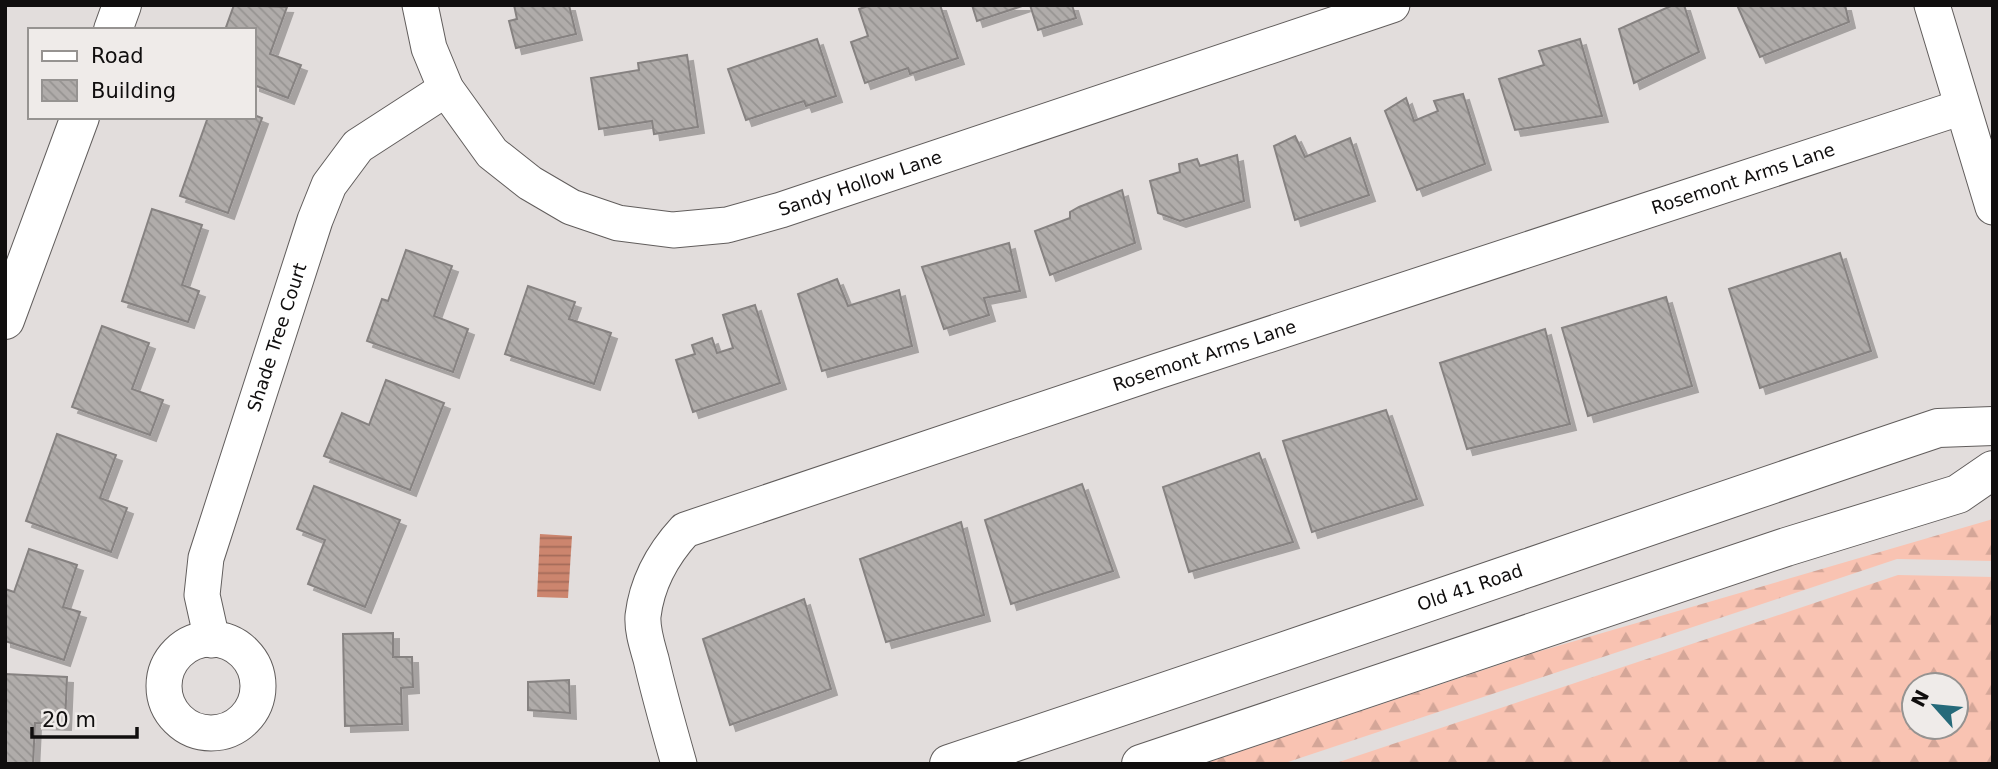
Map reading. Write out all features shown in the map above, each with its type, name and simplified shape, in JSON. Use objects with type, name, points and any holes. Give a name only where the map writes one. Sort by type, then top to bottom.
[{"type":"street","points":[[114,28],[122,5]]},
{"type":"street","name":"Sandy Hollow Lane","points":[[420,5],[429,48],[446,89],[492,153],[530,183],[571,207],[618,223],[673,230],[727,225],[781,210],[1392,5]]},
{"type":"street","points":[[1932,5],[1993,207]]},
{"type":"street","name":"Shade Tree Court","points":[[212,640],[202,596],[206,558],[315,220],[329,185],[358,146],[446,89]]},
{"type":"street","name":"Rosemont Arms Lane","points":[[679,764],[653,667],[643,617],[653,577],[666,551],[685,530],[1170,367],[1962,107]]},
{"type":"street","points":[[5,320],[79,119]]},
{"type":"street","name":"Old 41 Road","points":[[949,764],[1938,429],[1993,426]]},
{"type":"street","points":[[1141,764],[1786,547],[1958,494],[1993,470]]},
{"type":"green space","points":[[1993,519],[1993,561],[1897,559],[1282,764],[1203,764],[1537,652]]},
{"type":"green space","points":[[1898,575],[1993,577],[1993,764],[1333,764]]},
{"type":"shaded area","points":[[540,534],[572,536],[568,598],[537,597]]},
{"type":"building","points":[[234,5],[287,7],[270,54],[301,65],[288,98],[256,86],[256,28],[226,28]]},
{"type":"building","points":[[514,5],[569,5],[576,34],[516,48],[509,21],[517,19]]},
{"type":"building","points":[[871,5],[940,5],[958,58],[910,74],[908,68],[865,83],[851,42],[868,36],[859,9]]},
{"type":"building","points":[[972,5],[1025,5],[977,21]]},
{"type":"building","points":[[1030,5],[1072,5],[1076,18],[1038,30]]},
{"type":"building","points":[[1673,5],[1684,5],[1699,52],[1634,83],[1619,29]]},
{"type":"building","points":[[1737,5],[1845,5],[1849,22],[1760,57]]},
{"type":"building","points":[[817,39],[836,96],[806,106],[804,101],[746,120],[728,69]]},
{"type":"building","points":[[1580,39],[1602,116],[1515,130],[1499,79],[1544,65],[1539,51]]},
{"type":"building","points":[[687,55],[698,127],[654,134],[652,121],[599,129],[591,78],[639,70],[638,63]]},
{"type":"building","points":[[1463,94],[1485,164],[1417,190],[1385,111],[1406,98],[1414,121],[1438,111],[1434,101]]},
{"type":"building","points":[[256,116],[262,118],[228,213],[180,196],[207,119],[256,119]]},
{"type":"building","points":[[1295,136],[1305,157],[1350,138],[1369,195],[1295,220],[1274,146]]},
{"type":"building","points":[[1237,155],[1244,201],[1180,221],[1158,213],[1150,181],[1180,172],[1179,164],[1197,159],[1200,166]]},
{"type":"building","points":[[1122,190],[1135,243],[1050,275],[1035,231],[1070,218],[1070,212],[1079,207]]},
{"type":"building","points":[[152,209],[202,225],[182,285],[199,291],[188,322],[122,301]]},
{"type":"building","points":[[1009,243],[1020,291],[984,298],[989,315],[944,329],[922,267]]},
{"type":"building","points":[[406,250],[452,266],[434,316],[468,329],[453,372],[367,341],[382,299],[388,301]]},
{"type":"building","points":[[1840,253],[1871,351],[1760,388],[1729,289]]},
{"type":"building","points":[[837,279],[848,306],[899,290],[912,346],[822,371],[798,294]]},
{"type":"building","points":[[528,286],[575,302],[569,319],[611,333],[594,384],[505,354]]},
{"type":"building","points":[[1666,297],[1692,386],[1588,416],[1562,328]]},
{"type":"building","points":[[755,305],[780,383],[693,412],[676,360],[695,354],[692,345],[712,338],[717,353],[733,348],[723,315]]},
{"type":"building","points":[[102,326],[149,343],[132,389],[163,400],[150,435],[72,407]]},
{"type":"building","points":[[1545,329],[1570,424],[1467,449],[1440,363]]},
{"type":"building","points":[[386,380],[444,403],[410,490],[324,456],[342,413],[369,425]]},
{"type":"building","points":[[1386,410],[1417,499],[1312,532],[1283,441]]},
{"type":"building","points":[[57,434],[116,455],[100,498],[127,508],[111,552],[26,521]]},
{"type":"building","points":[[1259,453],[1293,542],[1189,572],[1163,487]]},
{"type":"building","points":[[1082,484],[1113,571],[1011,604],[985,520]]},
{"type":"building","points":[[314,486],[400,520],[365,607],[308,584],[325,540],[297,529]]},
{"type":"building","points":[[961,522],[984,615],[886,642],[860,559]]},
{"type":"building","points":[[29,549],[77,565],[63,607],[80,612],[64,660],[5,641],[5,589],[14,592]]},
{"type":"building","points":[[804,599],[831,689],[730,725],[703,639]]},
{"type":"building","points":[[393,633],[393,657],[412,657],[413,687],[401,688],[402,724],[345,726],[343,634]]},
{"type":"building","points":[[5,674],[67,677],[65,724],[35,723],[33,764],[5,764]]},
{"type":"building","points":[[569,680],[570,713],[528,710],[528,682]]}]
